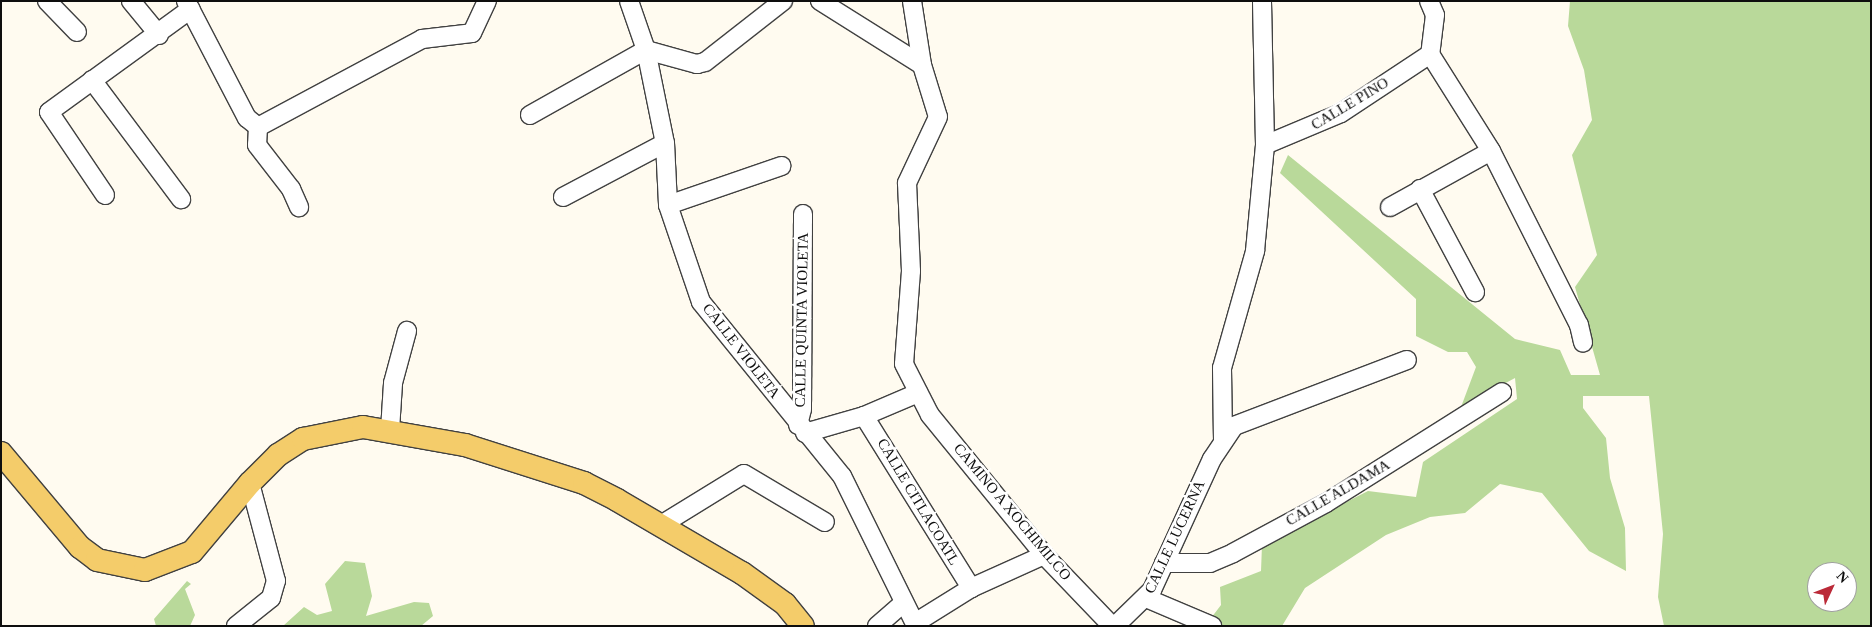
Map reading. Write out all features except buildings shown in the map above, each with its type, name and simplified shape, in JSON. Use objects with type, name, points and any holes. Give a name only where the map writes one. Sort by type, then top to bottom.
[{"type":"main road","points":[[1,453],[91,556],[145,570],[192,552],[250,483],[278,455],[303,438],[363,427],[390,430],[465,445],[584,483],[661,525],[742,573],[785,604],[803,626]]},
{"type":"street","points":[[47,1],[77,32]]},
{"type":"street","points":[[131,1],[159,35]]},
{"type":"street","points":[[258,127],[422,39],[472,33],[487,1]]},
{"type":"street","name":"CALLE VIOLETA","points":[[629,1],[646,50],[664,143],[668,205],[702,302],[802,429],[842,476],[915,624]]},
{"type":"street","points":[[530,115],[646,50],[696,64],[706,62],[783,1]]},
{"type":"street","points":[[820,1],[922,65]]},
{"type":"street","name":"CAMINO A XOCHIMILCO","points":[[912,1],[922,65],[938,117],[907,184],[911,271],[904,364],[930,415],[1044,555],[1114,626]]},
{"type":"street","points":[[1223,440],[1222,368],[1255,251],[1265,145],[1262,1]]},
{"type":"street","points":[[1430,2],[1434,15],[1430,54],[1491,151],[1579,325],[1583,343]]},
{"type":"street","points":[[105,195],[49,112],[92,80],[159,35],[188,5],[247,118],[258,127]]},
{"type":"street","name":"CALLE PINO","points":[[1265,145],[1341,113],[1430,54]]},
{"type":"street","points":[[92,80],[182,199]]},
{"type":"street","points":[[258,127],[257,144],[291,188],[299,207]]},
{"type":"street","points":[[563,197],[664,143]]},
{"type":"street","points":[[1390,207],[1491,151]]},
{"type":"street","points":[[668,205],[781,166]]},
{"type":"street","points":[[1420,189],[1475,292]]},
{"type":"street","name":"CALLE QUINTA VIOLETA","points":[[802,429],[803,214]]},
{"type":"street","points":[[390,430],[393,383],[407,331]]},
{"type":"street","points":[[1223,440],[1246,420],[1407,360]]},
{"type":"street","name":"CALLE ALDAMA","points":[[1164,563],[1210,563],[1233,553],[1326,503],[1502,392]]},
{"type":"street","points":[[802,429],[864,416],[918,393]]},
{"type":"street","name":"CALLE CITLACOATL","points":[[864,416],[971,588]]},
{"type":"street","name":"CALLE LUCERNA","points":[[1114,626],[1146,598],[1223,440]]},
{"type":"street","points":[[661,525],[744,474],[825,522]]},
{"type":"street","points":[[236,626],[271,598],[276,581],[250,483]]},
{"type":"street","points":[[915,624],[971,588],[1044,555]]},
{"type":"street","points":[[1146,598],[1212,626]]},
{"type":"street","points":[[877,626],[903,603]]},
{"type":"green space","points":[[1570,1],[1871,1],[1871,626],[1664,626],[1658,597],[1663,534],[1649,396],[1583,396],[1583,408],[1606,438],[1610,478],[1625,528],[1626,571],[1589,551],[1542,493],[1500,484],[1465,513],[1430,517],[1386,535],[1305,588],[1282,626],[1205,626],[1221,605],[1220,587],[1261,571],[1262,545],[1368,491],[1416,497],[1423,462],[1517,399],[1515,378],[1461,407],[1476,367],[1467,352],[1448,352],[1416,336],[1416,299],[1280,173],[1288,155],[1515,339],[1560,350],[1571,375],[1600,375],[1575,287],[1597,255],[1572,155],[1592,120],[1584,70],[1568,26]]},
{"type":"green space","points":[[345,561],[365,563],[372,596],[366,616],[414,602],[429,603],[433,616],[421,626],[283,626],[304,607],[317,615],[332,611],[325,584]]},
{"type":"green space","points":[[187,581],[191,584],[185,589],[195,615],[190,626],[156,626],[154,619]]}]
